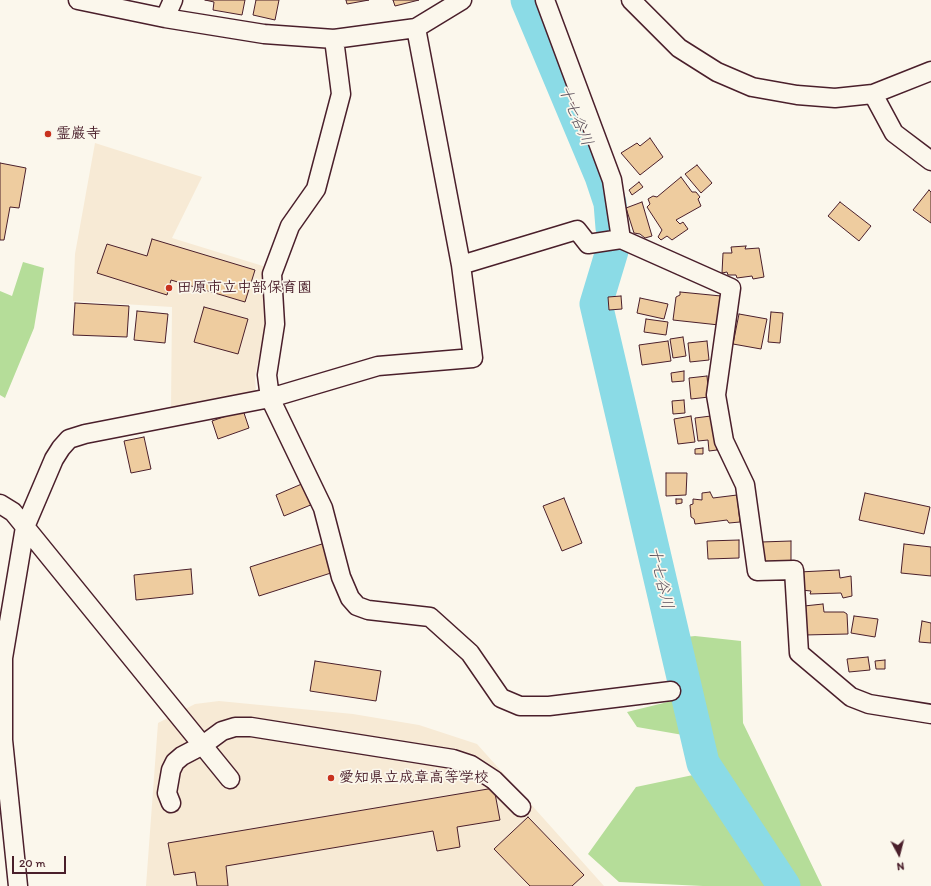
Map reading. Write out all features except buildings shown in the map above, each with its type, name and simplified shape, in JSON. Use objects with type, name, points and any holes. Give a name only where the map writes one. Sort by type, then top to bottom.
[{"type":"street","points":[[78,0],[165,18],[264,34],[334,39],[416,28],[462,0]]},
{"type":"street","points":[[165,18],[173,0]]},
{"type":"street","points":[[545,0],[612,180],[621,239]]},
{"type":"street","points":[[631,0],[678,48],[718,72],[752,87],[797,95],[835,98],[873,94],[931,71]]},
{"type":"street","points":[[18,886],[2,740],[3,658],[25,527],[54,459],[69,439],[85,434],[270,398],[378,366],[473,358],[461,265],[416,28]]},
{"type":"street","points":[[334,39],[341,94],[316,189],[290,226],[272,274],[275,324],[267,375],[270,398],[323,508],[341,577],[350,598],[356,606],[368,610],[430,617],[470,653],[501,698],[520,706],[549,706],[672,691]]},
{"type":"street","points":[[873,94],[894,133],[931,161]]},
{"type":"street","points":[[461,265],[577,230],[588,244],[621,239],[731,288],[716,395],[724,441],[745,485],[757,571],[794,570],[799,653],[851,697],[869,704],[931,714]]},
{"type":"street","points":[[0,504],[13,512],[230,779]]},
{"type":"street","points":[[171,803],[167,793],[171,770],[175,762],[182,756],[203,745],[222,731],[235,727],[251,727],[453,759],[471,765],[494,780],[521,807]]},
{"type":"shaded area","name":"田原市立中部保育園","points":[[95,143],[202,177],[172,238],[263,266],[266,325],[255,376],[256,394],[171,409],[172,307],[73,301],[75,254]]},
{"type":"shaded area","name":"愛知県立成章高等学校","points":[[219,701],[353,714],[419,725],[477,744],[604,886],[146,886],[158,723],[195,704]]},
{"type":"green space","points":[[23,262],[44,268],[34,328],[5,398],[0,395],[0,291],[12,296]]},
{"type":"green space","points":[[695,636],[741,641],[743,723],[822,886],[703,886],[619,882],[588,854],[636,787],[693,775],[683,735],[637,727],[627,712],[680,699],[668,639]]},
{"type":"waterway","name":"十七谷川","points":[[527,0],[601,176],[610,203],[612,228]]},
{"type":"waterway","name":"十七谷川","points":[[612,251],[596,304],[703,763],[784,886]]},
{"type":"place","name":"霊巌寺","points":[[48,134]]},
{"type":"place","name":"田原市立中部保育園","points":[[169,288]]},
{"type":"place","name":"愛知県立成章高等学校","points":[[331,778]]}]
